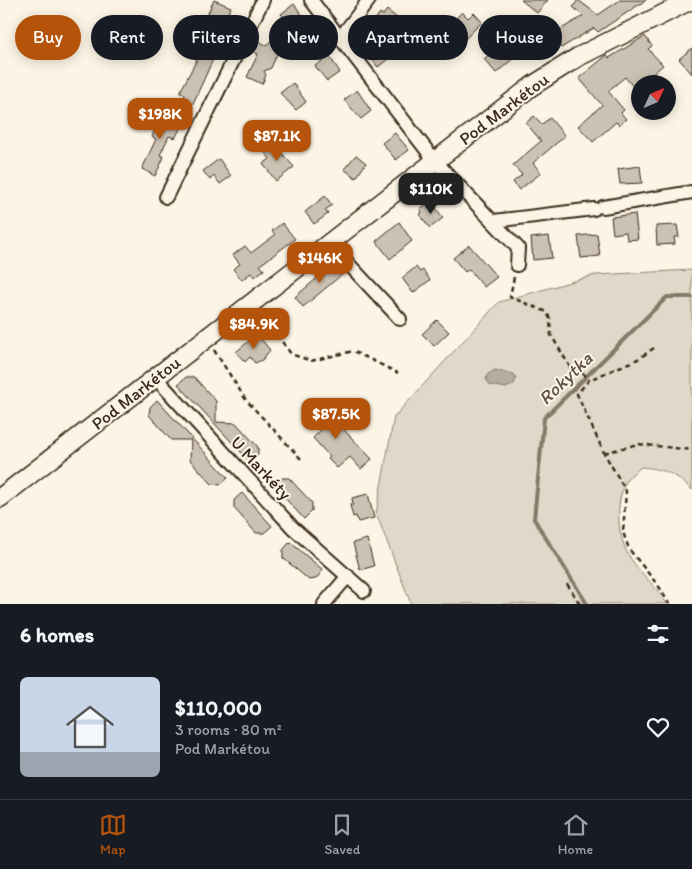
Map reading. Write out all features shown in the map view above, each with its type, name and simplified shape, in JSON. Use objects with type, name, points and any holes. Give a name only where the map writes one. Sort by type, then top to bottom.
[{"type":"street","points":[[166,196],[263,0]]},
{"type":"street","points":[[311,0],[435,161],[518,248],[517,265]]},
{"type":"street","points":[[340,38],[369,0]]},
{"type":"street","name":"Pod Markétou","points":[[0,498],[555,70],[602,44],[691,0]]},
{"type":"street","points":[[494,221],[599,208],[692,192]]},
{"type":"street","points":[[329,243],[400,319]]},
{"type":"street","name":"U Markéty","points":[[155,378],[293,528],[364,591]]},
{"type":"street","points":[[324,604],[348,576]]},
{"type":"path","points":[[517,265],[510,297],[547,312],[550,319],[551,335],[570,367],[584,374],[589,379]]},
{"type":"path","points":[[253,302],[291,354],[311,361],[353,351],[398,373]]},
{"type":"path","points":[[206,338],[246,400],[302,460]]},
{"type":"path","points":[[654,348],[638,359],[589,379],[577,394],[604,454],[626,491],[623,532],[629,549],[660,588],[669,604]]},
{"type":"path","points":[[604,454],[638,444],[692,450]]},
{"type":"path","points":[[567,584],[580,604]]},
{"type":"shaded area","points":[[692,270],[692,490],[669,473],[641,467],[627,480],[620,499],[619,509],[620,531],[626,550],[635,565],[667,604],[411,604],[376,513],[394,417],[499,302],[595,275]]},
{"type":"shaded area","points":[[495,370],[514,374],[516,379],[514,384],[506,388],[490,385],[486,379],[488,374]]},
{"type":"building","points":[[214,0],[231,7],[227,15],[207,15]]},
{"type":"building","points":[[521,0],[548,0],[537,13]]},
{"type":"building","points":[[578,0],[598,15],[620,0],[646,0],[598,32],[594,28],[562,47],[562,29],[583,16],[573,7]]},
{"type":"building","points":[[294,4],[302,15],[282,15]]},
{"type":"building","points":[[387,10],[393,15],[383,15]]},
{"type":"building","points":[[474,13],[478,18],[478,26],[468,36],[468,18]]},
{"type":"building","points":[[645,36],[652,46],[648,49],[663,65],[651,75],[631,75],[631,84],[625,77],[608,91],[624,110],[621,113],[626,119],[619,125],[616,122],[593,142],[578,126],[602,105],[579,78],[607,55],[609,58]]},
{"type":"building","points":[[259,41],[266,45],[269,43],[269,60],[274,60],[271,68],[264,71],[266,75],[262,84],[247,77],[255,60],[259,60]]},
{"type":"building","points":[[692,48],[692,74],[679,59]]},
{"type":"building","points":[[197,60],[213,60],[190,110],[180,105],[185,94],[180,92]]},
{"type":"building","points":[[323,60],[332,60],[340,72],[327,81],[315,66]]},
{"type":"building","points":[[372,60],[387,60],[378,67]]},
{"type":"building","points":[[485,60],[511,60],[496,73]]},
{"type":"building","points":[[293,83],[306,102],[296,110],[280,93]]},
{"type":"building","points":[[357,90],[371,111],[361,119],[344,100]]},
{"type":"building","points":[[164,111],[178,118],[174,126],[180,129],[175,138],[169,136],[160,155],[164,157],[155,176],[142,169],[156,139],[152,137],[155,129],[149,126],[154,116],[160,119]]},
{"type":"building","points":[[534,116],[542,124],[550,118],[565,136],[533,163],[541,173],[519,190],[513,182],[522,175],[513,165],[541,141],[526,123]]},
{"type":"building","points":[[395,133],[409,150],[396,160],[382,143]]},
{"type":"building","points":[[273,143],[294,167],[276,181],[263,164],[270,159],[263,150]]},
{"type":"building","points":[[356,155],[366,163],[356,178],[344,169]]},
{"type":"building","points":[[219,159],[231,176],[220,184],[214,176],[210,180],[203,171]]},
{"type":"building","points":[[640,166],[642,183],[620,184],[618,169]]},
{"type":"building","points":[[325,196],[332,205],[325,210],[328,214],[314,224],[305,212]]},
{"type":"building","points":[[431,201],[443,218],[430,228],[420,215],[422,212],[420,209]]},
{"type":"building","points":[[635,214],[638,239],[627,240],[626,232],[613,234],[611,217]]},
{"type":"building","points":[[399,222],[412,241],[390,259],[376,241]]},
{"type":"building","points":[[282,223],[295,239],[260,265],[264,270],[254,277],[251,273],[242,280],[233,269],[240,264],[233,255],[245,246],[251,253],[275,235],[272,231]]},
{"type":"building","points":[[677,225],[679,237],[674,237],[675,244],[657,245],[656,226]]},
{"type":"building","points":[[597,234],[600,256],[581,258],[578,236]]},
{"type":"building","points":[[549,236],[552,258],[533,260],[531,238]]},
{"type":"building","points":[[469,245],[497,277],[484,287],[469,269],[465,272],[453,258]]},
{"type":"building","points":[[336,262],[345,272],[303,307],[295,297]]},
{"type":"building","points":[[416,267],[420,272],[423,270],[430,280],[413,293],[402,278]]},
{"type":"building","points":[[437,320],[449,332],[434,346],[422,334]]},
{"type":"building","points":[[257,334],[270,350],[262,360],[255,363],[250,357],[245,362],[236,352]]},
{"type":"building","points":[[186,377],[194,377],[216,401],[216,422],[236,423],[258,447],[258,455],[250,462],[178,384]]},
{"type":"building","points":[[157,400],[228,478],[220,485],[212,484],[190,460],[191,440],[171,440],[149,415],[150,407]]},
{"type":"building","points":[[318,403],[372,459],[361,469],[350,457],[337,468],[313,438],[320,431],[310,421],[311,416],[308,413]]},
{"type":"building","points":[[282,478],[289,478],[312,503],[312,511],[304,519],[274,486]]},
{"type":"building","points":[[242,493],[272,526],[264,533],[256,533],[234,508],[234,500]]},
{"type":"building","points":[[368,494],[374,518],[358,522],[356,516],[353,517],[350,505],[353,505],[352,498]]},
{"type":"building","points":[[367,539],[374,566],[360,570],[353,543]]},
{"type":"building","points":[[290,542],[323,570],[316,579],[309,580],[283,558],[283,550]]},
{"type":"waterway","name":"Rokytka","points":[[587,604],[534,519],[544,418],[667,297],[692,297]]}]
